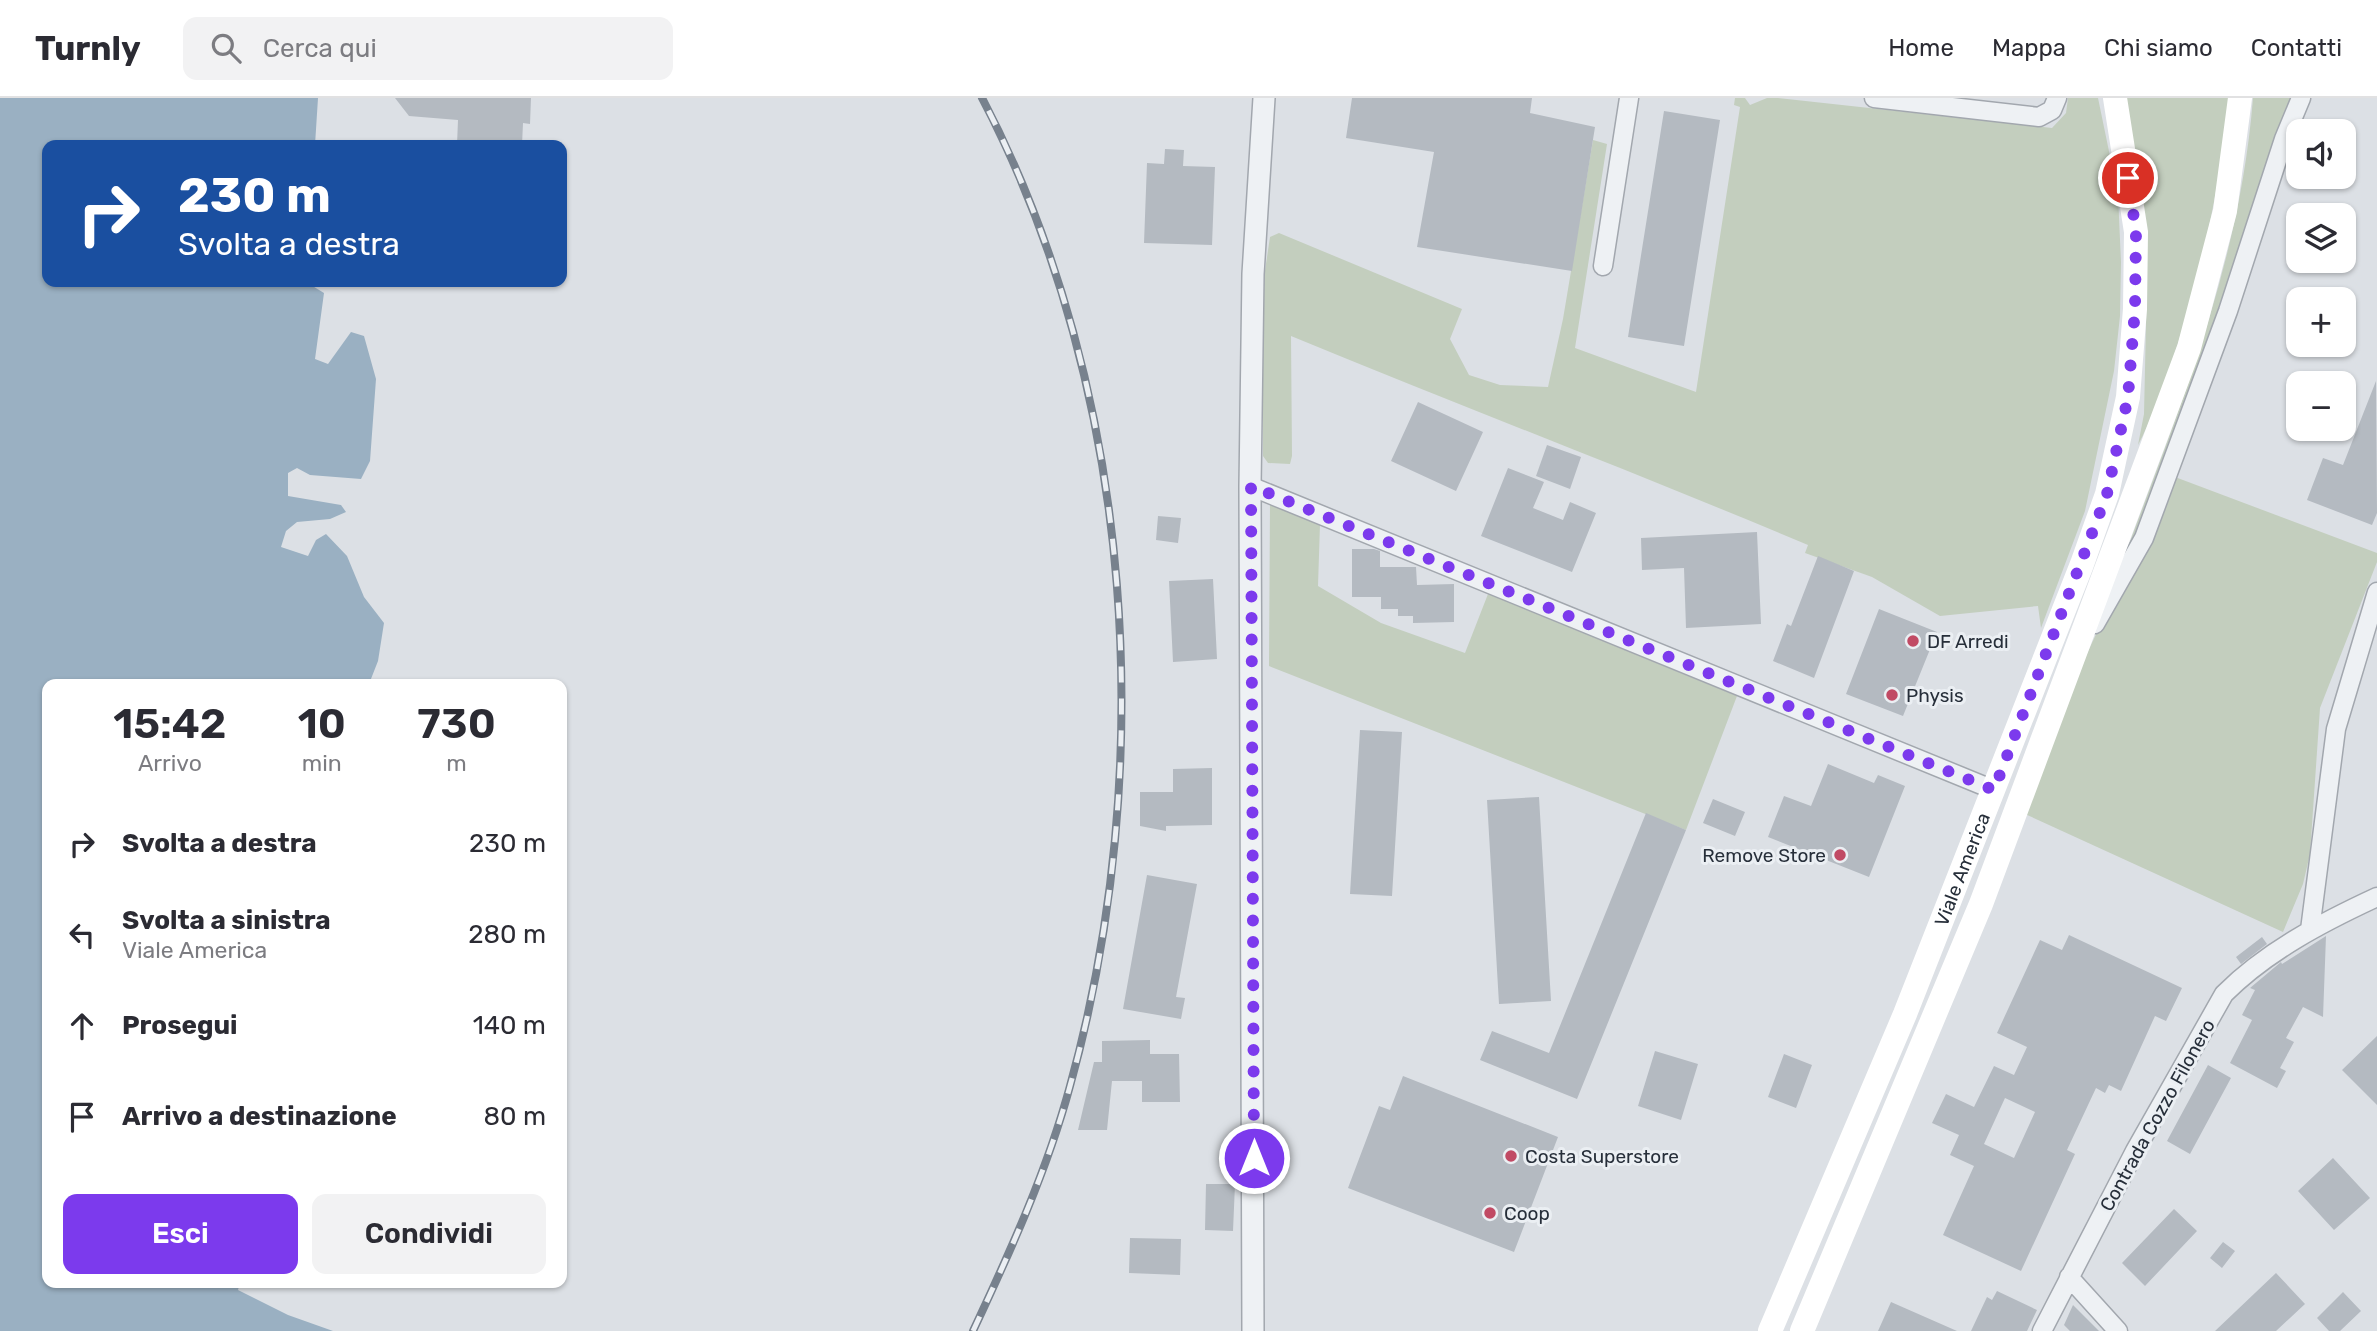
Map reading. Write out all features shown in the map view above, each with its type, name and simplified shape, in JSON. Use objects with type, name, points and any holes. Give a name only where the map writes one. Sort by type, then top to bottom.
[{"type":"main road","name":"Viale America","points":[[1770,1331],[1905,1014],[2107,494],[2128,397],[2135,309],[2136,232],[2115,98]]},
{"type":"main road","name":"Viale America","points":[[1801,1331],[1969,934],[2189,348],[2225,211],[2240,98]]},
{"type":"street","points":[[1253,1331],[1251,486],[1253,274],[1264,98]]},
{"type":"street","points":[[1603,266],[1629,98]]},
{"type":"street","points":[[1874,98],[2039,117],[2052,110],[2057,98]]},
{"type":"street","points":[[2069,666],[2144,538],[2228,311],[2284,139],[2301,98]]},
{"type":"street","points":[[1251,486],[1994,790]]},
{"type":"street","points":[[2310,930],[2336,729],[2377,592]]},
{"type":"street","name":"Contrada Cozzo Filonero","points":[[2042,1331],[2139,1144],[2224,994],[2237,981],[2310,930],[2377,897]]},
{"type":"street","points":[[2068,1277],[2118,1331]]},
{"type":"green space","points":[[1735,98],[1745,98],[1750,105],[1767,98],[1778,98],[2052,128],[2066,113],[2068,98],[2098,98],[2118,195],[2120,316],[2114,371],[2085,511],[2041,628],[2038,606],[1940,616],[1872,577],[1805,553],[1808,545],[1291,336],[1292,456],[1290,464],[1268,463],[1263,456],[1263,284],[1270,237],[1279,233],[1462,309],[1450,339],[1469,375],[1500,385],[1548,387],[1563,319],[1593,140],[1607,144],[1575,348],[1696,392],[1740,107],[1734,105]]},
{"type":"green space","points":[[2123,98],[2230,98],[2214,202],[2199,270],[2169,370],[2138,445],[2144,414],[2147,279]]},
{"type":"green space","points":[[2253,98],[2291,98],[2270,152],[2226,303],[2141,532],[2123,560],[2186,390],[2221,276],[2246,159]]},
{"type":"green space","points":[[2175,477],[2377,553],[2377,562],[2320,708],[2310,854],[2303,884],[2283,932],[2025,814],[2070,690]]},
{"type":"green space","points":[[1270,504],[1320,524],[1318,586],[1381,623],[1465,653],[1488,594],[1737,696],[1686,830],[1269,666]]},
{"type":"water","points":[[0,98],[318,98],[315,140],[42,140],[42,287],[314,287],[324,293],[315,359],[328,364],[351,332],[364,336],[376,379],[370,461],[361,479],[310,475],[297,468],[288,473],[288,496],[341,505],[346,512],[330,519],[297,522],[286,531],[281,547],[308,556],[316,540],[326,534],[347,556],[364,597],[384,623],[378,661],[371,679],[42,679],[42,1288],[239,1288],[288,1315],[333,1331],[0,1331]]},
{"type":"building","points":[[395,98],[531,98],[530,124],[523,123],[522,140],[457,140],[458,120],[409,116]]},
{"type":"building","points":[[1352,98],[1532,98],[1530,113],[1595,127],[1572,271],[1417,247],[1434,152],[1346,138]]},
{"type":"building","points":[[1664,111],[1720,120],[1684,346],[1628,337]]},
{"type":"building","points":[[1165,149],[1184,150],[1183,166],[1215,167],[1212,245],[1144,243],[1147,163],[1164,164]]},
{"type":"building","points":[[2376,381],[2377,513],[2372,525],[2307,500],[2323,458],[2343,465],[2352,441],[2356,441],[2356,432]]},
{"type":"building","points":[[1418,402],[1483,432],[1456,491],[1391,461]]},
{"type":"building","points":[[1547,445],[1581,457],[1570,489],[1536,476]]},
{"type":"building","points":[[1508,468],[1544,482],[1533,508],[1563,520],[1570,502],[1596,513],[1572,572],[1481,536]]},
{"type":"building","points":[[1158,516],[1181,518],[1178,543],[1156,540]]},
{"type":"building","points":[[1757,532],[1761,624],[1686,628],[1684,568],[1642,570],[1641,538]]},
{"type":"building","points":[[1352,549],[1380,551],[1380,567],[1416,567],[1417,585],[1454,584],[1454,622],[1413,623],[1413,616],[1398,616],[1398,609],[1381,609],[1381,597],[1352,597]]},
{"type":"building","points":[[1818,556],[1854,571],[1814,678],[1773,661],[1787,624],[1791,626]]},
{"type":"building","points":[[1213,579],[1217,659],[1173,662],[1169,581]]},
{"type":"building","points":[[1879,609],[1937,632],[1903,716],[1846,694]]},
{"type":"building","points":[[1360,730],[1402,732],[1392,896],[1350,894]]},
{"type":"building","points":[[1828,764],[1874,783],[1878,775],[1905,786],[1869,877],[1768,837],[1784,796],[1811,806]]},
{"type":"building","points":[[1212,768],[1212,825],[1166,826],[1166,831],[1140,826],[1140,792],[1173,792],[1173,769]]},
{"type":"building","points":[[1539,797],[1551,1001],[1499,1004],[1487,800]]},
{"type":"building","points":[[1713,799],[1745,812],[1735,836],[1703,823]]},
{"type":"building","points":[[1646,813],[1686,830],[1577,1099],[1480,1060],[1492,1031],[1549,1053]]},
{"type":"building","points":[[1147,875],[1197,884],[1176,997],[1185,998],[1181,1019],[1123,1009]]},
{"type":"building","points":[[2069,935],[2182,988],[2166,1021],[2155,1016],[2121,1091],[2109,1085],[2105,1093],[2096,1088],[2067,1150],[2075,1154],[2021,1271],[1943,1235],[1974,1166],[1950,1155],[1959,1135],[1932,1123],[1946,1094],[1974,1107],[1994,1066],[2014,1075],[2027,1047],[1997,1033],[2040,940],[2062,950]],"holes":[[[2005,1098],[2035,1112],[2014,1158],[1984,1144]]]},
{"type":"building","points":[[2326,936],[2323,1017],[2303,1007],[2286,1038],[2294,1042],[2280,1068],[2286,1071],[2277,1088],[2230,1063],[2252,1020],[2242,1015],[2255,990],[2250,988],[2281,962],[2282,964]]},
{"type":"building","points":[[2262,937],[2267,944],[2241,964],[2236,957]]},
{"type":"building","points":[[2377,1036],[2377,1105],[2342,1070]]},
{"type":"building","points":[[1150,1040],[1150,1054],[1179,1054],[1180,1102],[1142,1102],[1142,1081],[1112,1081],[1107,1130],[1078,1130],[1094,1062],[1102,1062],[1102,1041]]},
{"type":"building","points":[[1655,1051],[1698,1064],[1681,1120],[1638,1106]]},
{"type":"building","points":[[1784,1054],[1812,1065],[1796,1108],[1768,1097]]},
{"type":"building","points":[[2208,1065],[2231,1078],[2190,1154],[2167,1141]]},
{"type":"building","points":[[1403,1076],[1558,1137],[1514,1252],[1348,1188],[1379,1106],[1390,1110]]},
{"type":"building","points":[[2333,1158],[2370,1198],[2334,1230],[2298,1191]]},
{"type":"building","points":[[1206,1184],[1235,1184],[1233,1231],[1205,1230]]},
{"type":"building","points":[[2174,1209],[2197,1231],[2145,1286],[2122,1263]]},
{"type":"building","points":[[1130,1238],[1181,1239],[1180,1275],[1129,1273]]},
{"type":"building","points":[[2223,1242],[2235,1251],[2222,1268],[2210,1258]]},
{"type":"building","points":[[2276,1273],[2305,1304],[2276,1331],[2215,1331]]},
{"type":"building","points":[[1997,1291],[2037,1310],[2027,1331],[1971,1331],[1987,1297],[1992,1300]]},
{"type":"building","points":[[2343,1292],[2361,1311],[2340,1331],[2329,1331],[2317,1318]]},
{"type":"building","points":[[1891,1302],[1957,1331],[1878,1331]]},
{"type":"building","points":[[2073,1305],[2099,1331],[2070,1331],[2064,1325]]},
{"type":"railway","points":[[973,1331],[1039,1180],[1070,1086],[1098,965],[1115,839],[1121,712],[1117,583],[1101,456],[1073,332],[1034,212],[982,98]]},
{"type":"place","name":"DF Arredi","points":[[1913,641]]},
{"type":"place","name":"Physis","points":[[1892,695]]},
{"type":"place","name":"Remove Store","points":[[1840,855]]},
{"type":"place","name":"Costa Superstore","points":[[1511,1156]]},
{"type":"place","name":"Coop","points":[[1490,1213]]},
{"type":"route","points":[[1254,1158],[1251,486],[1994,790],[2107,494],[2128,397],[2135,309],[2136,232],[2128,178]]}]
